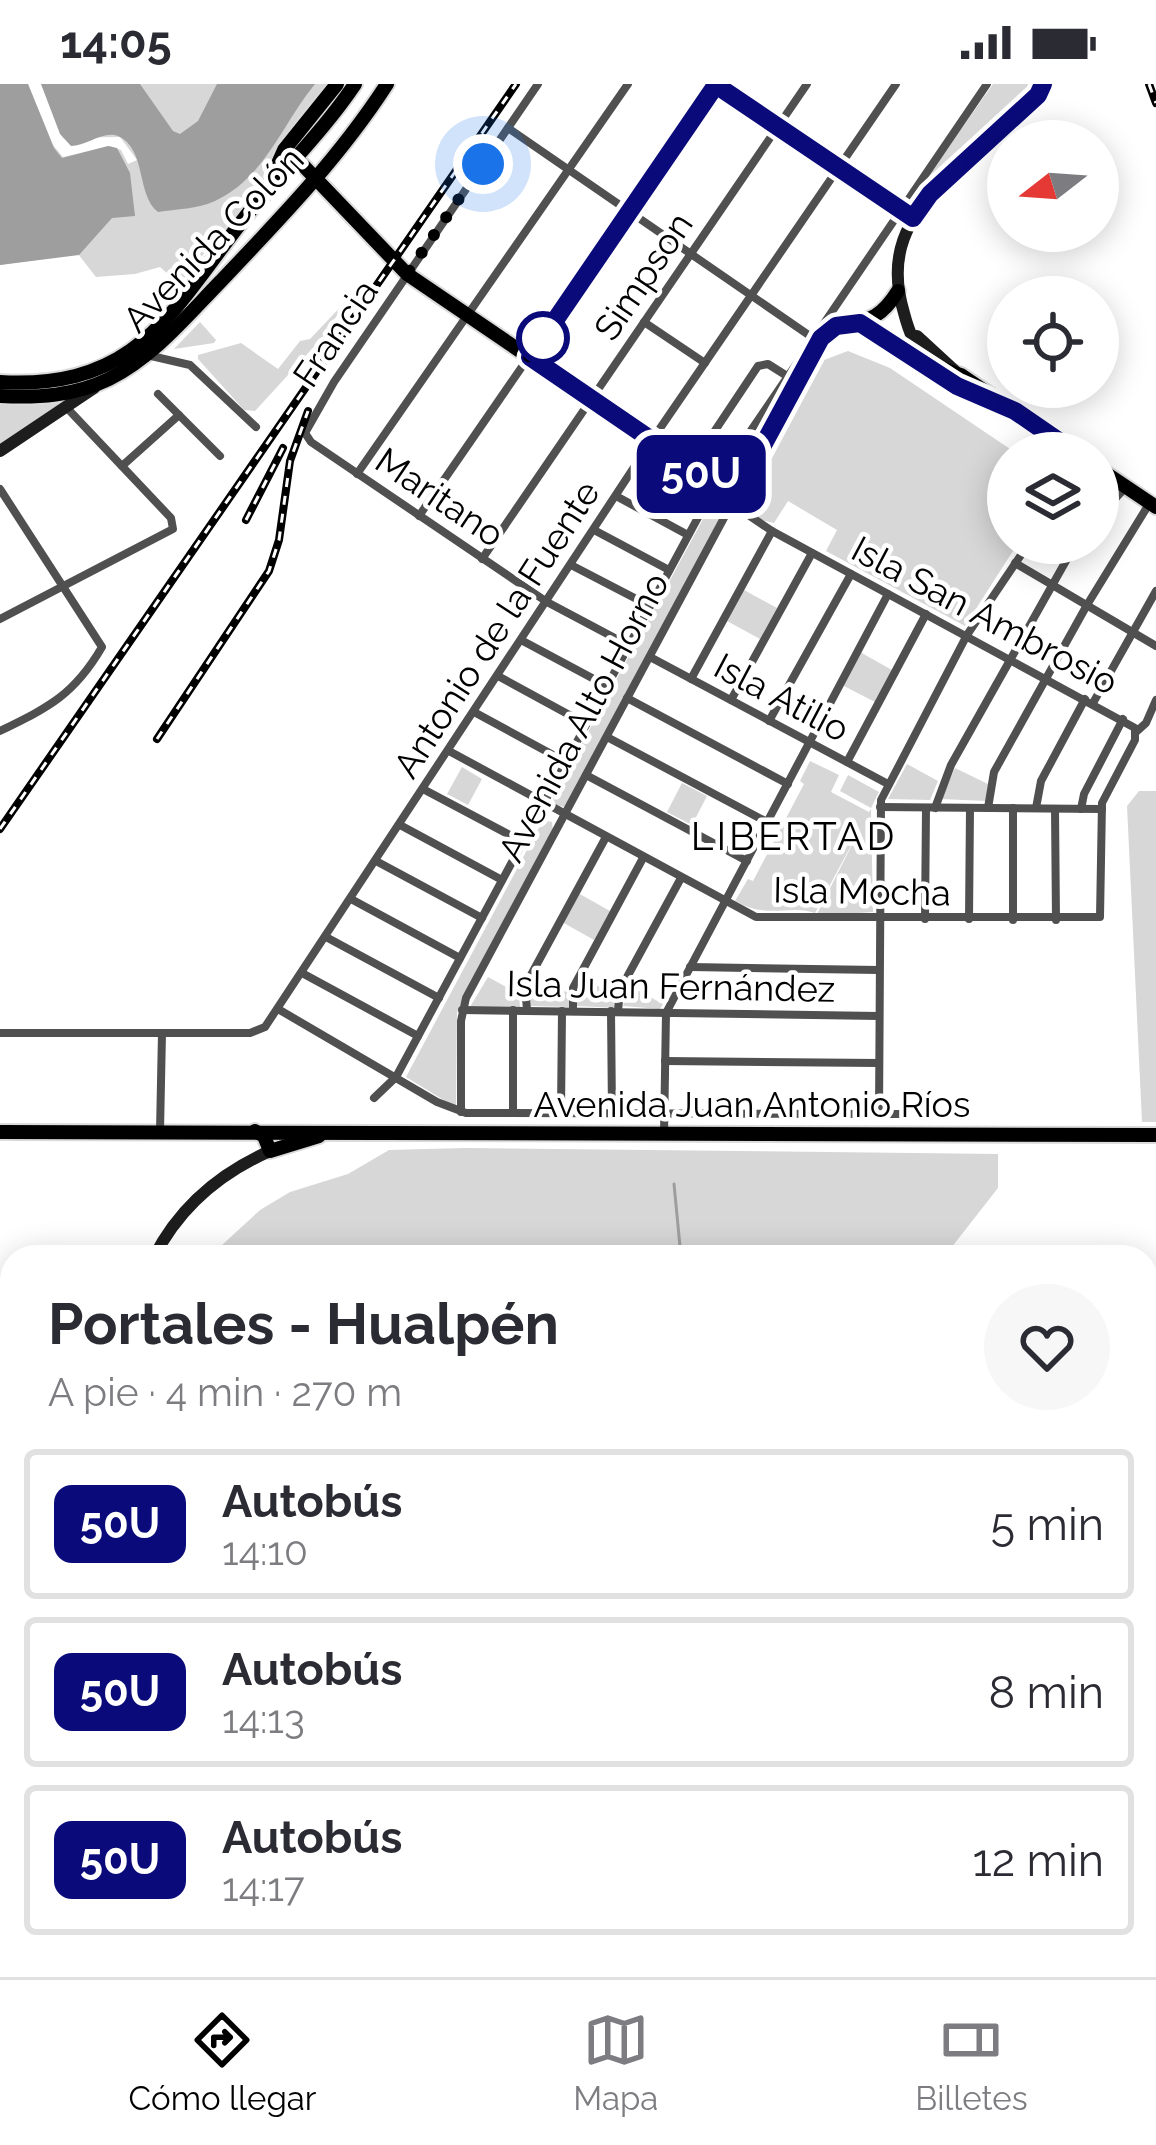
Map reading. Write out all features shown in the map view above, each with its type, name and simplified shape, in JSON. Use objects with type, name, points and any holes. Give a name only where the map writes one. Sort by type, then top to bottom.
[{"type":"main road","points":[[264,195],[284,150],[337,84]]},
{"type":"main road","name":"Avenida Colón","points":[[0,382],[63,381],[124,356],[175,311],[356,84]]},
{"type":"main road","name":"Avenida Colón","points":[[0,451],[158,352],[314,179],[387,84]]},
{"type":"main road","points":[[922,362],[898,291],[899,253],[913,218],[930,194],[1043,88]]},
{"type":"main road","points":[[296,138],[292,149],[297,159],[407,274],[734,500]]},
{"type":"main road","points":[[816,340],[836,326],[860,323],[880,313],[898,291]]},
{"type":"main road","points":[[904,316],[954,377]]},
{"type":"main road","points":[[860,323],[1046,432]]},
{"type":"main road","name":"Avenida Alto Horno","points":[[734,500],[816,340]]},
{"type":"main road","points":[[0,396],[67,394],[110,379]]},
{"type":"main road","points":[[1119,482],[1153,505]]},
{"type":"main road","points":[[255,1131],[264,1136],[270,1150]]},
{"type":"main road","points":[[0,1132],[348,1132]]},
{"type":"main road","points":[[162,1245],[200,1196],[229,1172],[270,1150],[348,1132]]},
{"type":"main road","name":"Avenida Juan Antonio Ríos","points":[[348,1132],[1156,1135]]},
{"type":"street","name":"Francia","points":[[306,435],[317,408],[538,84]]},
{"type":"street","points":[[357,474],[628,84]]},
{"type":"street","points":[[419,516],[716,84],[913,218]]},
{"type":"street","name":"Simpson","points":[[482,559],[807,84]]},
{"type":"street","name":"Antonio de la Fuente","points":[[162,1033],[250,1033],[265,1027],[652,440],[896,84]]},
{"type":"street","points":[[508,128],[816,340],[899,208],[987,84]]},
{"type":"street","points":[[644,322],[705,363]]},
{"type":"street","name":"Avenida Alto Horno","points":[[374,1098],[396,1077],[716,484],[816,340]]},
{"type":"street","points":[[158,352],[194,368],[256,428]]},
{"type":"street","points":[[691,467],[758,366],[768,364],[787,376]]},
{"type":"street","points":[[158,394],[220,456]]},
{"type":"street","points":[[0,619],[169,534],[174,526],[66,407]]},
{"type":"street","points":[[122,466],[179,415]]},
{"type":"street","name":"Maritano","points":[[306,435],[547,602]]},
{"type":"street","points":[[1119,494],[1126,487]]},
{"type":"street","points":[[0,489],[4,504],[66,586],[102,647],[63,698],[0,731]]},
{"type":"street","points":[[616,496],[688,535]]},
{"type":"street","name":"Avenida Alto Horno","points":[[461,1112],[463,1010],[734,500]]},
{"type":"street","name":"Isla San Ambrosio","points":[[734,500],[772,531],[1123,719],[1136,732],[1102,809]]},
{"type":"street","points":[[988,808],[994,772],[1087,605],[1153,505]]},
{"type":"street","points":[[594,530],[669,570]]},
{"type":"street","points":[[691,679],[772,531]]},
{"type":"street","points":[[731,700],[812,553]]},
{"type":"street","points":[[571,564],[650,606]]},
{"type":"street","points":[[879,1114],[880,807],[967,635],[1014,564]]},
{"type":"street","points":[[1017,564],[1156,646]]},
{"type":"street","points":[[925,919],[931,808],[1064,564]]},
{"type":"street","points":[[770,721],[851,574]]},
{"type":"street","points":[[1036,808],[1041,781],[1156,591]]},
{"type":"street","points":[[664,1134],[666,1013],[888,594]]},
{"type":"street","points":[[547,602],[628,645]]},
{"type":"street","points":[[847,762],[926,614]]},
{"type":"street","points":[[521,640],[607,686]]},
{"type":"street","name":"Isla Atilio","points":[[650,657],[888,784]]},
{"type":"street","points":[[498,676],[586,724]]},
{"type":"street","points":[[627,698],[788,784]]},
{"type":"street","points":[[1136,732],[1156,704]]},
{"type":"street","points":[[474,712],[566,762]]},
{"type":"street","points":[[1081,809],[1123,719]]},
{"type":"street","points":[[607,737],[767,822]]},
{"type":"street","name":"Isla Mocha","points":[[448,751],[725,902],[763,918],[1100,917],[1102,809]]},
{"type":"street","points":[[586,775],[747,861]]},
{"type":"street","points":[[423,789],[523,842]]},
{"type":"street","points":[[880,807],[1102,809]]},
{"type":"street","points":[[969,920],[970,808]]},
{"type":"street","points":[[1013,808],[1013,920]]},
{"type":"street","points":[[1055,809],[1056,920]]},
{"type":"street","points":[[400,825],[502,880]]},
{"type":"street","points":[[526,1010],[526,984],[606,837]]},
{"type":"street","points":[[573,1011],[573,988],[643,858]]},
{"type":"street","points":[[376,861],[482,918]]},
{"type":"street","points":[[611,1113],[614,1011],[620,990],[682,878]]},
{"type":"street","name":"Isla Juan Fernández","points":[[351,899],[460,958]]},
{"type":"street","points":[[326,937],[439,998]]},
{"type":"street","points":[[690,967],[879,970]]},
{"type":"street","points":[[302,973],[418,1036]]},
{"type":"street","points":[[278,1009],[461,1112],[905,1114]]},
{"type":"street","name":"Isla Juan Fernández","points":[[463,1010],[879,1016]]},
{"type":"street","points":[[513,1010],[513,1113]]},
{"type":"street","points":[[560,1113],[562,1010]]},
{"type":"street","points":[[0,1033],[162,1033],[160,1132]]},
{"type":"street","points":[[664,1061],[878,1063]]},
{"type":"shaded area","points":[[0,84],[28,84],[53,145],[63,157],[110,146],[121,150],[128,164],[137,160],[120,137],[63,138],[41,84],[331,84],[244,205],[179,284],[160,267],[96,277],[78,254],[0,265]]},
{"type":"shaded area","points":[[0,84],[28,84],[62,158],[117,148],[130,173],[135,216],[112,218],[79,255],[0,265]]},
{"type":"shaded area","points":[[41,84],[140,84],[180,134],[198,121],[217,84],[315,84],[247,179],[215,201],[158,212],[127,142],[107,135],[71,146],[60,134]]},
{"type":"shaded area","points":[[993,84],[1034,84],[1026,101],[1005,120],[987,120],[987,136],[922,195],[912,210],[907,206]]},
{"type":"shaded area","points":[[348,299],[321,339],[255,411],[244,410],[198,359],[198,355],[241,343],[278,369],[300,341],[310,339]]},
{"type":"shaded area","points":[[200,322],[214,343],[174,349]]},
{"type":"shaded area","points":[[848,351],[890,368],[987,433],[987,564],[1005,564],[965,626],[826,551],[837,530],[788,501],[774,523],[757,519],[759,507],[752,496],[824,360]]},
{"type":"shaded area","points":[[63,399],[64,403],[0,446],[0,400]]},
{"type":"shaded area","points":[[720,496],[728,504],[565,807],[555,805],[553,797],[710,506]]},
{"type":"shaded area","points":[[744,590],[777,608],[760,639],[727,621]]},
{"type":"shaded area","points":[[860,652],[892,670],[875,702],[842,685]]},
{"type":"shaded area","points":[[810,761],[839,775],[831,792],[871,809],[873,912],[816,916],[861,827],[815,913],[758,910],[735,901],[748,879],[753,881],[804,784],[800,781]]},
{"type":"shaded area","points":[[907,764],[938,781],[930,800],[888,799]]},
{"type":"shaded area","points":[[462,767],[482,779],[468,805],[447,794]]},
{"type":"shaded area","points":[[955,768],[988,784],[986,801],[941,799]]},
{"type":"shaded area","points":[[848,775],[879,792],[871,808],[840,791]]},
{"type":"shaded area","points":[[682,783],[707,796],[692,825],[667,812]]},
{"type":"shaded area","points":[[1139,791],[1156,791],[1156,1122],[1142,1122],[1127,806]]},
{"type":"shaded area","points":[[543,820],[552,822],[553,832],[457,1012],[456,1106],[406,1077]]},
{"type":"shaded area","points":[[578,893],[610,911],[594,940],[562,922]]},
{"type":"shaded area","points":[[536,975],[568,993],[570,1007],[529,1006]]},
{"type":"shaded area","points":[[488,977],[519,994],[520,1007],[470,1007]]},
{"type":"shaded area","points":[[582,977],[614,995],[616,1008],[577,1006],[576,990]]},
{"type":"shaded area","points":[[628,985],[663,1004],[660,1009],[623,1006]]},
{"type":"shaded area","points":[[389,1150],[998,1154],[998,1188],[953,1245],[222,1245],[260,1210],[290,1192],[348,1174]]},
{"type":"waterway","points":[[674,1184],[680,1245]]},
{"type":"railway","points":[[0,829],[516,84]]},
{"type":"railway","points":[[1149,84],[1156,103]]},
{"type":"railway","points":[[157,739],[269,571],[279,540],[290,461],[308,411]]},
{"type":"railway","points":[[246,520],[283,448]]},
{"type":"bus line","name":"50U","points":[[1043,84],[1038,95],[930,194],[913,218],[716,85],[530,357],[735,497],[821,338],[848,322],[875,331],[946,380],[1015,411],[1046,432]]},
{"type":"district","name":"LIBERTAD","points":[[794,836]]},
{"type":"route","points":[[483,164],[407,274],[530,357],[543,338]]}]
